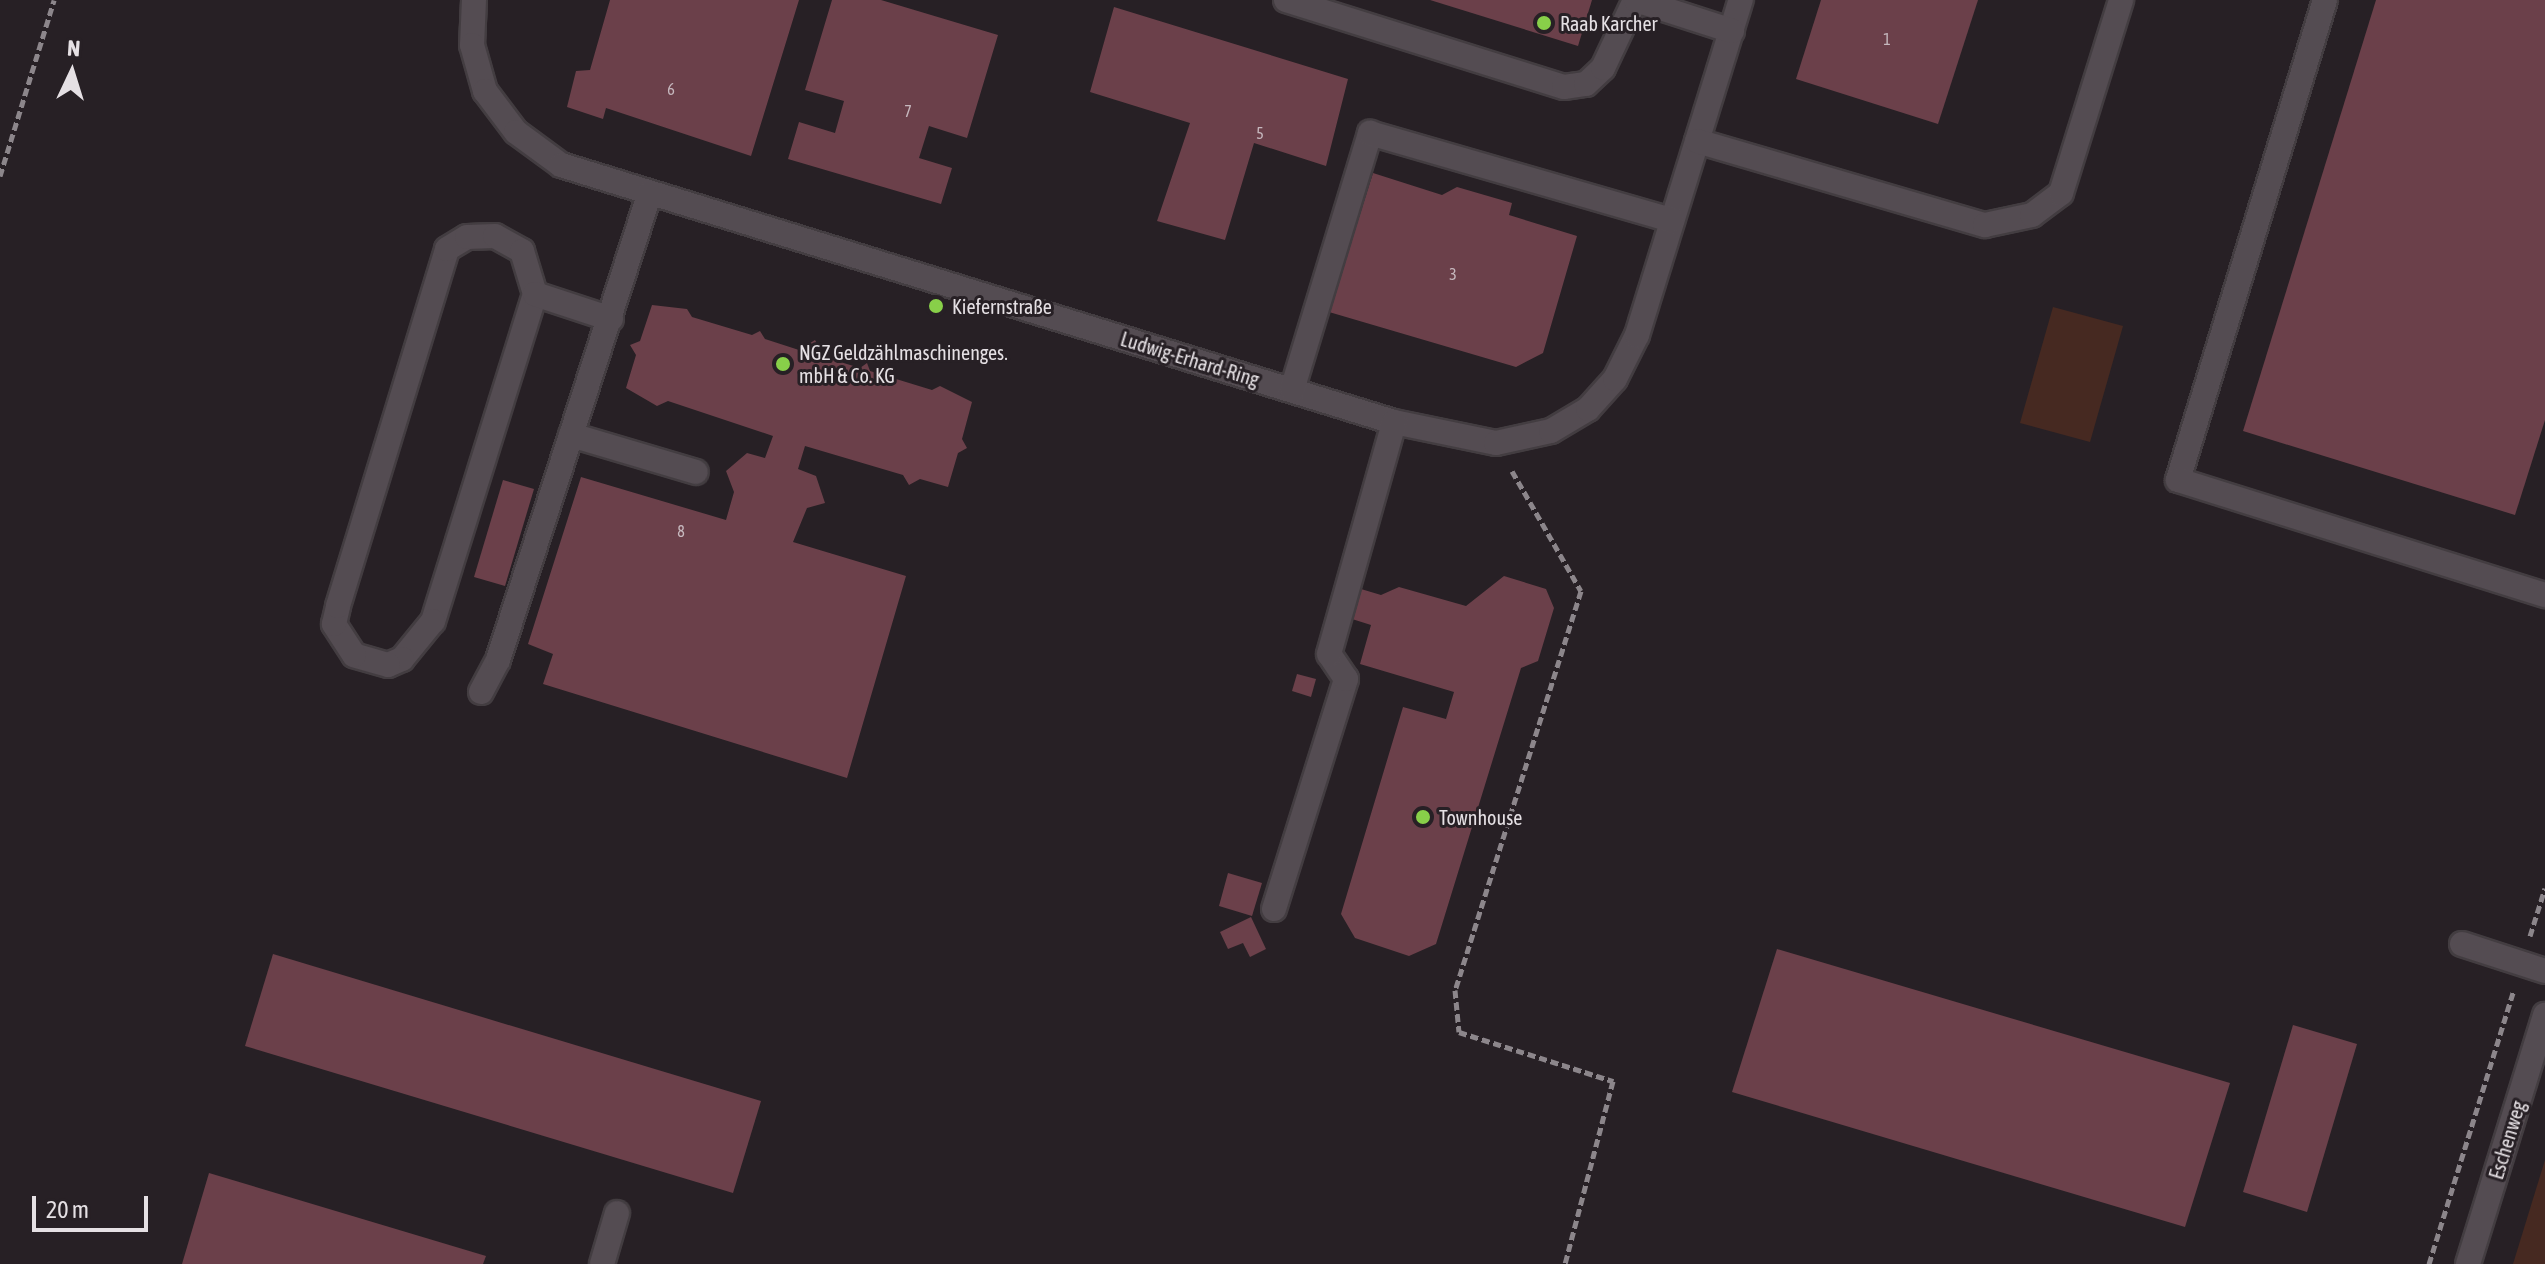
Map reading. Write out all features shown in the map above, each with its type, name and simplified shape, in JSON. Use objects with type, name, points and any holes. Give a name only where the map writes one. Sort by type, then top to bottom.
[{"type":"street","name":"Ludwig-Erhard-Ring","points":[[474,0],[472,45],[485,91],[516,132],[561,165],[1394,422],[1496,443],[1551,431],[1588,409],[1615,379],[1672,220],[1741,0]]},
{"type":"street","points":[[1286,0],[1564,87],[1586,84],[1603,68],[1636,0],[1732,31]]},
{"type":"street","points":[[1697,141],[1985,225],[2032,215],[2061,193],[2121,0]]},
{"type":"street","points":[[2325,0],[2178,480],[2544,592]]},
{"type":"street","points":[[1292,390],[1370,133],[1672,220]]},
{"type":"street","points":[[481,692],[498,660],[650,193]]},
{"type":"street","points":[[495,236],[522,251],[535,294],[433,621],[402,659],[388,665],[354,655],[334,624],[338,606],[447,249],[467,237],[495,236]]},
{"type":"street","points":[[535,294],[611,319]]},
{"type":"street","points":[[1274,909],[1346,679],[1329,654],[1394,422]]},
{"type":"street","points":[[571,435],[696,472]]},
{"type":"street","points":[[2462,944],[2533,967]]},
{"type":"street","name":"Eschenweg","points":[[2468,1264],[2545,1015]]},
{"type":"street","points":[[602,1264],[617,1213]]},
{"type":"path","points":[[0,176],[54,0]]},
{"type":"path","points":[[1496,443],[1581,591],[1455,990],[1459,1032],[1613,1081],[1565,1264]]},
{"type":"path","points":[[2429,1264],[2533,967],[2545,888]]},
{"type":"shaded area","points":[[2053,307],[2123,326],[2090,442],[2020,423]]},
{"type":"shaded area","points":[[2545,1160],[2545,1264],[2513,1264]]},
{"type":"building","points":[[610,0],[799,0],[751,156],[606,108],[603,119],[567,107],[576,71],[590,70]]},
{"type":"building","points":[[832,0],[881,0],[998,35],[967,138],[929,126],[919,158],[952,168],[941,204],[788,159],[799,122],[835,133],[844,101],[805,90]]},
{"type":"building","name":"Raab Karcher","points":[[1430,0],[1592,0],[1578,46]]},
{"type":"building","points":[[1821,0],[1978,0],[1938,124],[1796,79]]},
{"type":"building","points":[[2376,0],[2545,0],[2545,420],[2515,515],[2243,431]]},
{"type":"building","points":[[1114,7],[1348,79],[1326,166],[1254,143],[1225,240],[1157,221],[1190,123],[1090,92]]},
{"type":"building","points":[[1373,173],[1442,195],[1457,187],[1512,203],[1509,215],[1577,236],[1543,353],[1516,367],[1329,312]]},
{"type":"building","points":[[652,305],[687,309],[692,317],[752,335],[760,331],[765,339],[799,350],[815,340],[824,357],[860,368],[867,363],[870,371],[932,390],[940,386],[972,402],[962,439],[967,448],[958,453],[948,487],[920,479],[909,485],[903,475],[805,446],[798,469],[816,476],[825,503],[807,508],[793,542],[906,576],[847,778],[543,684],[553,654],[528,644],[581,477],[726,520],[734,492],[726,471],[747,453],[765,458],[773,436],[668,401],[657,406],[626,388],[636,355],[630,345],[640,341]]},
{"type":"building","points":[[503,480],[534,489],[505,586],[474,577]]},
{"type":"building","name":"Townhouse","points":[[1504,576],[1546,589],[1554,608],[1538,661],[1521,668],[1436,944],[1409,956],[1355,938],[1341,914],[1403,707],[1446,719],[1454,692],[1360,664],[1371,625],[1352,619],[1361,589],[1381,595],[1399,587],[1466,606]]},
{"type":"building","points":[[1297,674],[1316,679],[1311,697],[1292,691]]},
{"type":"building","points":[[1228,873],[1262,883],[1252,916],[1219,906]]},
{"type":"building","points":[[1251,917],[1266,949],[1250,957],[1243,943],[1228,949],[1220,932]]},
{"type":"building","points":[[1777,949],[2230,1083],[2185,1227],[1732,1092]]},
{"type":"building","points":[[273,954],[761,1101],[733,1193],[245,1046]]},
{"type":"building","points":[[2293,1025],[2357,1044],[2307,1212],[2243,1192]]},
{"type":"building","points":[[209,1173],[486,1256],[483,1264],[182,1264]]},
{"type":"place","name":"Raab Karcher","points":[[1544,23]]},
{"type":"place","name":"Kiefernstraße","points":[[936,306]]},
{"type":"place","name":"NGZ Geldzählmaschinenges. mbH & Co. KG","points":[[783,364]]},
{"type":"place","name":"Townhouse","points":[[1423,817]]}]
